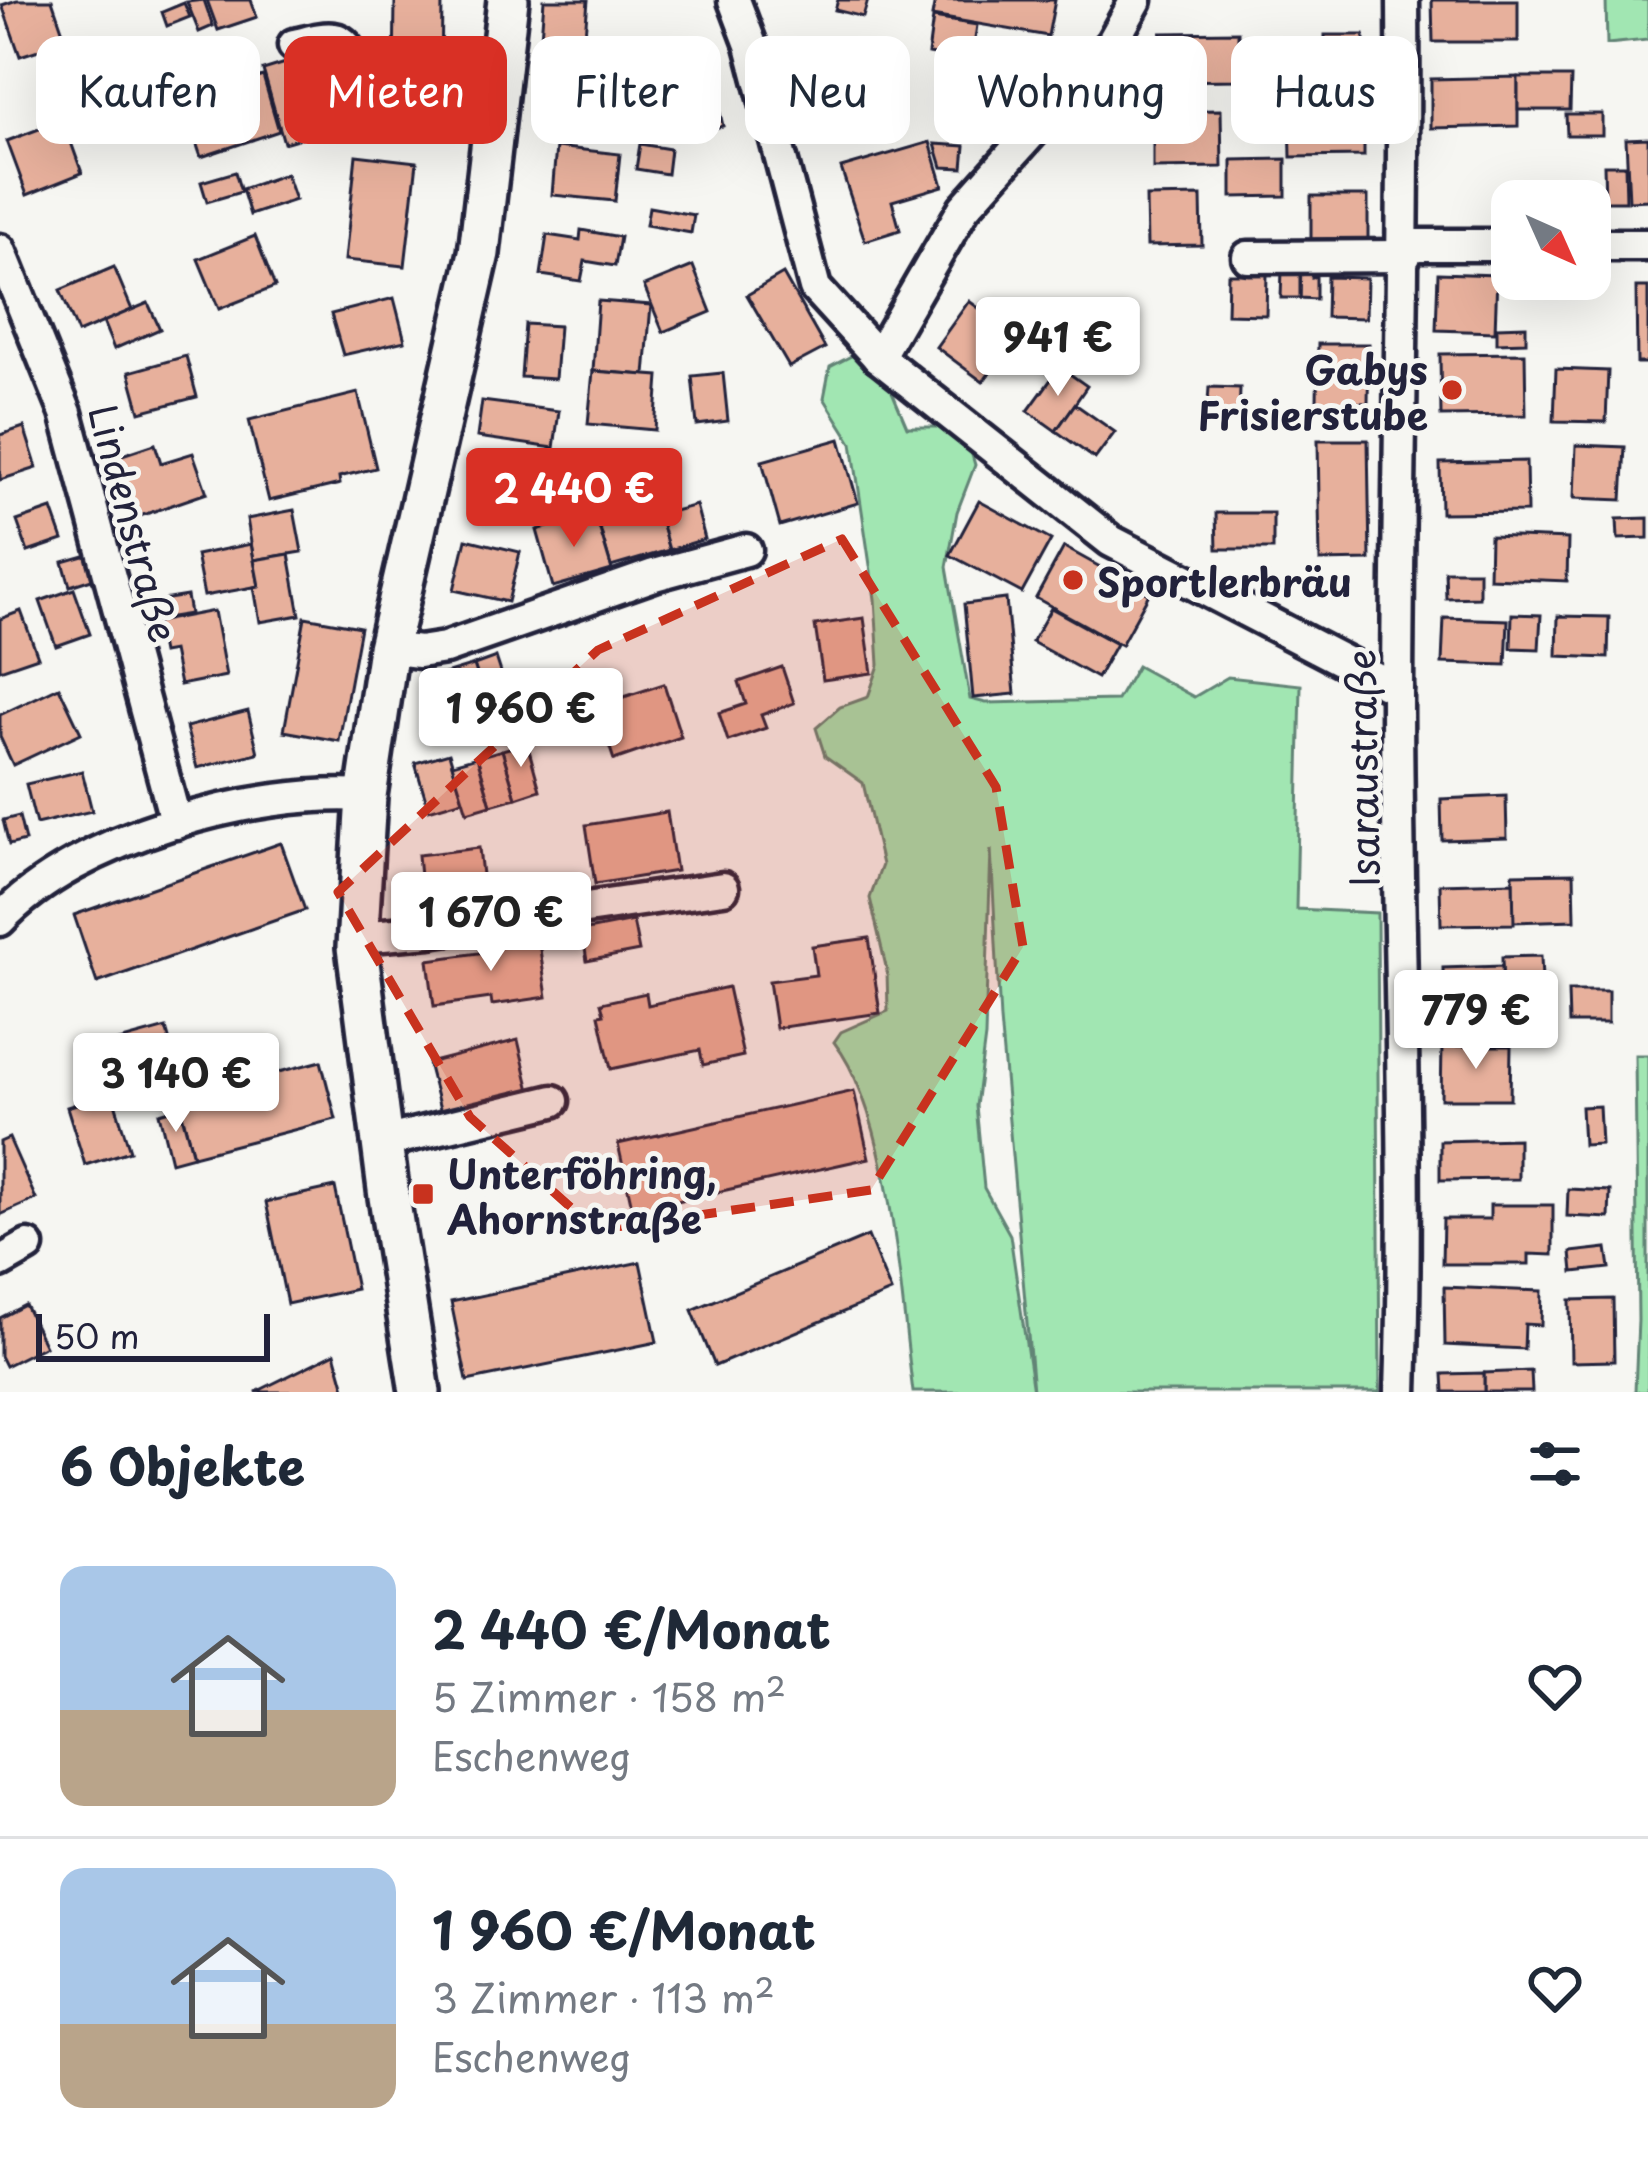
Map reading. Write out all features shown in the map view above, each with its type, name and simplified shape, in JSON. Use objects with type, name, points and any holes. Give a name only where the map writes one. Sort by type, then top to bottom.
[{"type":"main road","points":[[504,36],[508,0]]},
{"type":"main road","points":[[420,1392],[358,937],[366,796],[388,649],[479,253],[491,144]]},
{"type":"street","points":[[734,0],[751,46],[814,288],[878,357],[1111,541],[1397,689]]},
{"type":"street","points":[[878,357],[964,208],[1112,43],[1136,0]]},
{"type":"street","name":"Isaraustraße","points":[[1401,1392],[1406,1235],[1397,689],[1405,251],[1403,0]]},
{"type":"street","points":[[1611,245],[1648,245]]},
{"type":"street","points":[[1248,257],[1491,246]]},
{"type":"street","name":"Lindenstraße","points":[[0,250],[66,413],[176,823]]},
{"type":"street","points":[[388,649],[419,652],[445,647],[654,575],[746,550]]},
{"type":"street","points":[[0,920],[34,886],[75,861],[176,823],[274,800],[366,796]]},
{"type":"street","points":[[358,937],[430,931],[723,888]]},
{"type":"street","points":[[383,1142],[553,1101]]},
{"type":"street","points":[[0,1262],[28,1246]]},
{"type":"highlighted area","points":[[842,539],[996,787],[1023,947],[871,1190],[596,1230],[470,1117],[338,892],[598,650]]},
{"type":"green space","points":[[1606,0],[1648,0],[1648,40],[1607,44]]},
{"type":"green space","points":[[857,353],[887,380],[907,427],[951,427],[967,438],[975,465],[957,512],[947,567],[970,699],[986,703],[1117,700],[1137,666],[1194,697],[1228,677],[1301,685],[1296,909],[1377,913],[1380,1392],[913,1392],[881,1160],[854,1075],[834,1042],[841,1032],[888,1011],[887,971],[870,898],[882,865],[863,783],[825,756],[816,728],[840,707],[868,697],[879,665],[875,599],[852,443],[824,398],[830,367]],"holes":[[[991,849],[1000,1020],[1033,1391],[1010,1235],[984,1188],[976,1106],[985,1037]]]},
{"type":"green space","points":[[1635,1055],[1648,1055],[1648,1392],[1635,1392]]},
{"type":"building","points":[[52,0],[64,36],[36,36],[36,51],[20,56],[2,5]]},
{"type":"building","points":[[204,0],[213,26],[199,32],[187,2]]},
{"type":"building","points":[[207,0],[251,0],[257,17],[218,30]]},
{"type":"building","points":[[395,0],[442,0],[442,36],[395,36]]},
{"type":"building","points":[[544,0],[588,0],[585,36],[541,36]]},
{"type":"building","points":[[838,0],[868,0],[863,17],[835,10]]},
{"type":"building","points":[[935,0],[1055,0],[1048,36],[932,16]]},
{"type":"building","points":[[1432,0],[1518,0],[1518,42],[1433,42]]},
{"type":"building","points":[[184,3],[190,17],[167,26],[162,12]]},
{"type":"building","points":[[933,18],[977,25],[975,36],[934,36],[934,55],[928,54]]},
{"type":"building","points":[[1238,32],[1231,36],[1231,80],[1207,80],[1207,36],[1161,33]]},
{"type":"building","points":[[284,64],[284,143],[263,70]]},
{"type":"building","points":[[260,77],[279,131],[260,137]]},
{"type":"building","points":[[1518,77],[1518,126],[1431,128],[1431,79]]},
{"type":"building","points":[[1518,77],[1571,77],[1570,110],[1518,110]]},
{"type":"building","points":[[1207,110],[1221,110],[1222,167],[1153,168],[1153,144],[1207,144]]},
{"type":"building","points":[[1566,114],[1602,114],[1602,135],[1567,135]]},
{"type":"building","points":[[36,130],[36,144],[72,144],[82,173],[27,195],[7,141]]},
{"type":"building","points":[[1648,138],[1648,200],[1629,201],[1626,139]]},
{"type":"building","points":[[930,142],[943,186],[892,201],[900,230],[865,241],[841,168]]},
{"type":"building","points":[[197,144],[240,144],[201,157]]},
{"type":"building","points":[[640,144],[670,149],[667,174],[636,169]]},
{"type":"building","points":[[935,144],[965,146],[963,168],[942,167]]},
{"type":"building","points":[[1291,144],[1364,144],[1364,156],[1291,157]]},
{"type":"building","points":[[556,147],[620,154],[615,201],[552,195]]},
{"type":"building","points":[[356,155],[417,162],[405,266],[345,260]]},
{"type":"building","points":[[1286,159],[1286,196],[1232,197],[1232,160]]},
{"type":"building","points":[[1604,165],[1625,165],[1626,201],[1611,201],[1611,180],[1604,180]]},
{"type":"building","points":[[235,172],[241,192],[207,202],[201,182]]},
{"type":"building","points":[[286,174],[295,200],[250,215],[242,189]]},
{"type":"building","points":[[1201,196],[1202,245],[1147,246],[1146,197]]},
{"type":"building","points":[[1311,196],[1368,196],[1368,240],[1311,240]]},
{"type":"building","points":[[649,207],[694,215],[691,233],[646,225]]},
{"type":"building","points":[[581,230],[620,237],[615,266],[585,261],[581,281],[541,275],[547,235],[580,240]]},
{"type":"building","points":[[255,236],[275,287],[219,309],[198,259]]},
{"type":"building","points":[[693,266],[711,312],[663,332],[644,286]]},
{"type":"building","points":[[1301,266],[1312,266],[1316,299],[1300,298]]},
{"type":"building","points":[[114,267],[132,310],[78,333],[60,290]]},
{"type":"building","points":[[1282,270],[1300,270],[1300,298],[1281,298]]},
{"type":"building","points":[[1438,273],[1491,275],[1495,332],[1436,330]]},
{"type":"building","points":[[783,274],[825,348],[789,367],[747,295]]},
{"type":"building","points":[[1228,274],[1267,274],[1266,315],[1227,314]]},
{"type":"building","points":[[1327,277],[1367,278],[1366,318],[1326,317]]},
{"type":"building","points":[[1636,287],[1648,287],[1648,363],[1637,363]]},
{"type":"building","points":[[394,298],[405,341],[343,355],[331,314]]},
{"type":"building","points":[[598,301],[651,305],[645,375],[593,371]]},
{"type":"building","points":[[969,301],[1017,336],[983,382],[936,347]]},
{"type":"building","points":[[148,303],[160,329],[114,349],[103,322]]},
{"type":"building","points":[[525,324],[559,326],[555,379],[521,377]]},
{"type":"building","points":[[1526,326],[1526,342],[1497,343],[1497,327]]},
{"type":"building","points":[[1318,344],[1369,344],[1368,403],[1317,402]]},
{"type":"building","points":[[1525,353],[1526,415],[1441,416],[1440,354]]},
{"type":"building","points":[[186,356],[197,397],[140,412],[129,372]]},
{"type":"building","points":[[1060,367],[1087,386],[1056,431],[1028,411]]},
{"type":"building","points":[[1556,369],[1608,371],[1606,422],[1554,421]]},
{"type":"building","points":[[593,371],[659,376],[655,430],[588,424]]},
{"type":"building","points":[[723,373],[728,421],[697,425],[692,376]]},
{"type":"building","points":[[1209,387],[1240,388],[1239,420],[1207,419]]},
{"type":"building","points":[[358,393],[376,468],[339,477],[340,484],[269,501],[249,420]]},
{"type":"building","points":[[482,401],[559,411],[554,448],[477,437]]},
{"type":"building","points":[[1075,404],[1115,432],[1095,459],[1056,431]]},
{"type":"building","points":[[24,427],[37,468],[0,480],[0,435]]},
{"type":"building","points":[[840,439],[858,503],[780,526],[762,461]]},
{"type":"building","points":[[1318,440],[1368,440],[1370,560],[1320,561]]},
{"type":"building","points":[[155,444],[161,463],[193,453],[207,493],[137,517],[116,457]]},
{"type":"building","points":[[1576,445],[1625,447],[1622,500],[1574,498]]},
{"type":"building","points":[[1526,461],[1527,512],[1441,513],[1440,463]]},
{"type":"building","points":[[652,491],[669,550],[611,567],[594,507]]},
{"type":"building","points":[[979,501],[1051,540],[1022,593],[950,555]]},
{"type":"building","points":[[696,505],[705,539],[669,550],[659,515]]},
{"type":"building","points":[[52,509],[63,540],[28,552],[17,521]]},
{"type":"building","points":[[294,510],[302,552],[254,560],[247,519]]},
{"type":"building","points":[[595,513],[612,570],[553,587],[537,530]]},
{"type":"building","points":[[1216,513],[1273,513],[1273,549],[1217,549]]},
{"type":"building","points":[[1648,518],[1648,538],[1618,539],[1617,519]]},
{"type":"building","points":[[1490,536],[1568,539],[1567,581],[1489,578]]},
{"type":"building","points":[[466,539],[520,552],[508,602],[454,590]]},
{"type":"building","points":[[251,544],[259,586],[204,596],[196,555]]},
{"type":"building","points":[[1064,547],[1149,594],[1121,645],[1036,598]]},
{"type":"building","points":[[91,554],[98,577],[70,586],[63,562]]},
{"type":"building","points":[[289,554],[300,615],[260,622],[254,560]]},
{"type":"building","points":[[1445,571],[1479,571],[1479,597],[1446,598]]},
{"type":"building","points":[[74,589],[90,634],[56,646],[40,601]]},
{"type":"building","points":[[187,596],[190,614],[159,619],[156,601]]},
{"type":"building","points":[[1006,599],[1015,694],[973,698],[964,604]]},
{"type":"building","points":[[1051,608],[1116,644],[1097,678],[1032,642]]},
{"type":"building","points":[[21,611],[38,657],[0,670],[0,619]]},
{"type":"building","points":[[214,611],[226,676],[180,685],[173,651],[162,653],[156,622]]},
{"type":"building","points":[[1512,614],[1541,615],[1539,649],[1511,648]]},
{"type":"building","points":[[1558,616],[1609,617],[1608,658],[1557,656]]},
{"type":"building","points":[[305,617],[360,627],[339,741],[284,731]]},
{"type":"building","points":[[864,618],[872,673],[823,680],[815,625]]},
{"type":"building","points":[[1444,618],[1508,620],[1506,665],[1442,663]]},
{"type":"building","points":[[496,657],[511,703],[489,710],[474,665]]},
{"type":"building","points":[[474,665],[489,710],[438,727],[428,694],[435,677]]},
{"type":"building","points":[[782,667],[794,703],[761,715],[766,728],[728,741],[719,713],[746,704],[739,682]]},
{"type":"building","points":[[664,684],[681,737],[614,760],[596,706]]},
{"type":"building","points":[[59,687],[81,733],[13,765],[0,737],[0,715]]},
{"type":"building","points":[[248,711],[258,753],[197,768],[186,727]]},
{"type":"building","points":[[527,743],[540,790],[516,798],[502,750]]},
{"type":"building","points":[[502,750],[516,798],[491,805],[477,757]]},
{"type":"building","points":[[449,753],[463,800],[429,810],[415,763]]},
{"type":"building","points":[[477,757],[491,805],[467,812],[452,764]]},
{"type":"building","points":[[82,771],[92,811],[36,824],[26,784]]},
{"type":"building","points":[[1506,796],[1507,838],[1442,840],[1441,799]]},
{"type":"building","points":[[667,812],[676,871],[595,884],[586,825]]},
{"type":"building","points":[[19,816],[25,841],[9,845],[3,820]]},
{"type":"building","points":[[281,843],[305,910],[97,983],[74,915]]},
{"type":"building","points":[[479,848],[485,902],[423,909],[418,855]]},
{"type":"building","points":[[1574,873],[1575,920],[1513,922],[1513,874]]},
{"type":"building","points":[[1513,882],[1514,924],[1441,925],[1440,884]]},
{"type":"building","points":[[633,921],[639,951],[587,961],[582,931]]},
{"type":"building","points":[[538,936],[547,997],[492,1005],[491,998],[434,1006],[428,960],[486,952],[485,944]]},
{"type":"building","points":[[869,938],[880,1013],[776,1028],[769,981],[816,975],[812,946]]},
{"type":"building","points":[[1541,956],[1543,1005],[1503,1006],[1502,957]]},
{"type":"building","points":[[1502,966],[1503,1006],[1444,1008],[1443,968]]},
{"type":"building","points":[[728,987],[743,1056],[703,1065],[700,1050],[611,1069],[599,1015],[604,1014],[601,1003],[646,993],[648,1005]]},
{"type":"building","points":[[1568,991],[1608,991],[1608,1023],[1569,1023]]},
{"type":"building","points":[[166,1028],[175,1059],[106,1078],[97,1047]]},
{"type":"building","points":[[518,1040],[531,1095],[442,1117],[428,1063]]},
{"type":"building","points":[[1442,1046],[1511,1046],[1510,1099],[1441,1099]]},
{"type":"building","points":[[321,1061],[336,1119],[193,1156],[178,1098]]},
{"type":"building","points":[[854,1091],[869,1158],[633,1211],[618,1144]]},
{"type":"building","points":[[112,1093],[130,1151],[85,1165],[67,1107]]},
{"type":"building","points":[[1599,1106],[1601,1144],[1583,1145],[1581,1107]]},
{"type":"building","points":[[180,1107],[193,1156],[171,1162],[159,1113]]},
{"type":"building","points":[[9,1138],[36,1199],[0,1215],[0,1142]]},
{"type":"building","points":[[1518,1139],[1518,1179],[1440,1180],[1440,1141]]},
{"type":"building","points":[[335,1187],[356,1289],[287,1304],[266,1202]]},
{"type":"building","points":[[1568,1189],[1610,1191],[1609,1218],[1567,1216]]},
{"type":"building","points":[[1490,1205],[1553,1205],[1553,1255],[1529,1254],[1529,1264],[1442,1264],[1443,1219],[1490,1219]]},
{"type":"building","points":[[868,1236],[891,1292],[715,1366],[692,1310]]},
{"type":"building","points":[[1607,1248],[1610,1268],[1573,1272],[1571,1252]]},
{"type":"building","points":[[640,1262],[657,1342],[467,1381],[451,1302]]},
{"type":"building","points":[[1444,1287],[1542,1291],[1541,1325],[1525,1324],[1524,1349],[1445,1345]]},
{"type":"building","points":[[1613,1299],[1614,1361],[1571,1362],[1570,1300]]},
{"type":"building","points":[[25,1305],[45,1346],[5,1366],[0,1356],[0,1318]]},
{"type":"building","points":[[335,1353],[346,1392],[256,1392]]},
{"type":"building","points":[[1531,1371],[1532,1392],[1484,1392],[1484,1373]]},
{"type":"building","points":[[1484,1373],[1484,1392],[1444,1392],[1443,1374]]},
{"type":"place","name":"Gabys Frisierstube","points":[[1452,390]]},
{"type":"place","name":"Sportlerbräu","points":[[1073,580]]},
{"type":"place","name":"Unterföhring, Ahornstraße","points":[[423,1194]]}]
